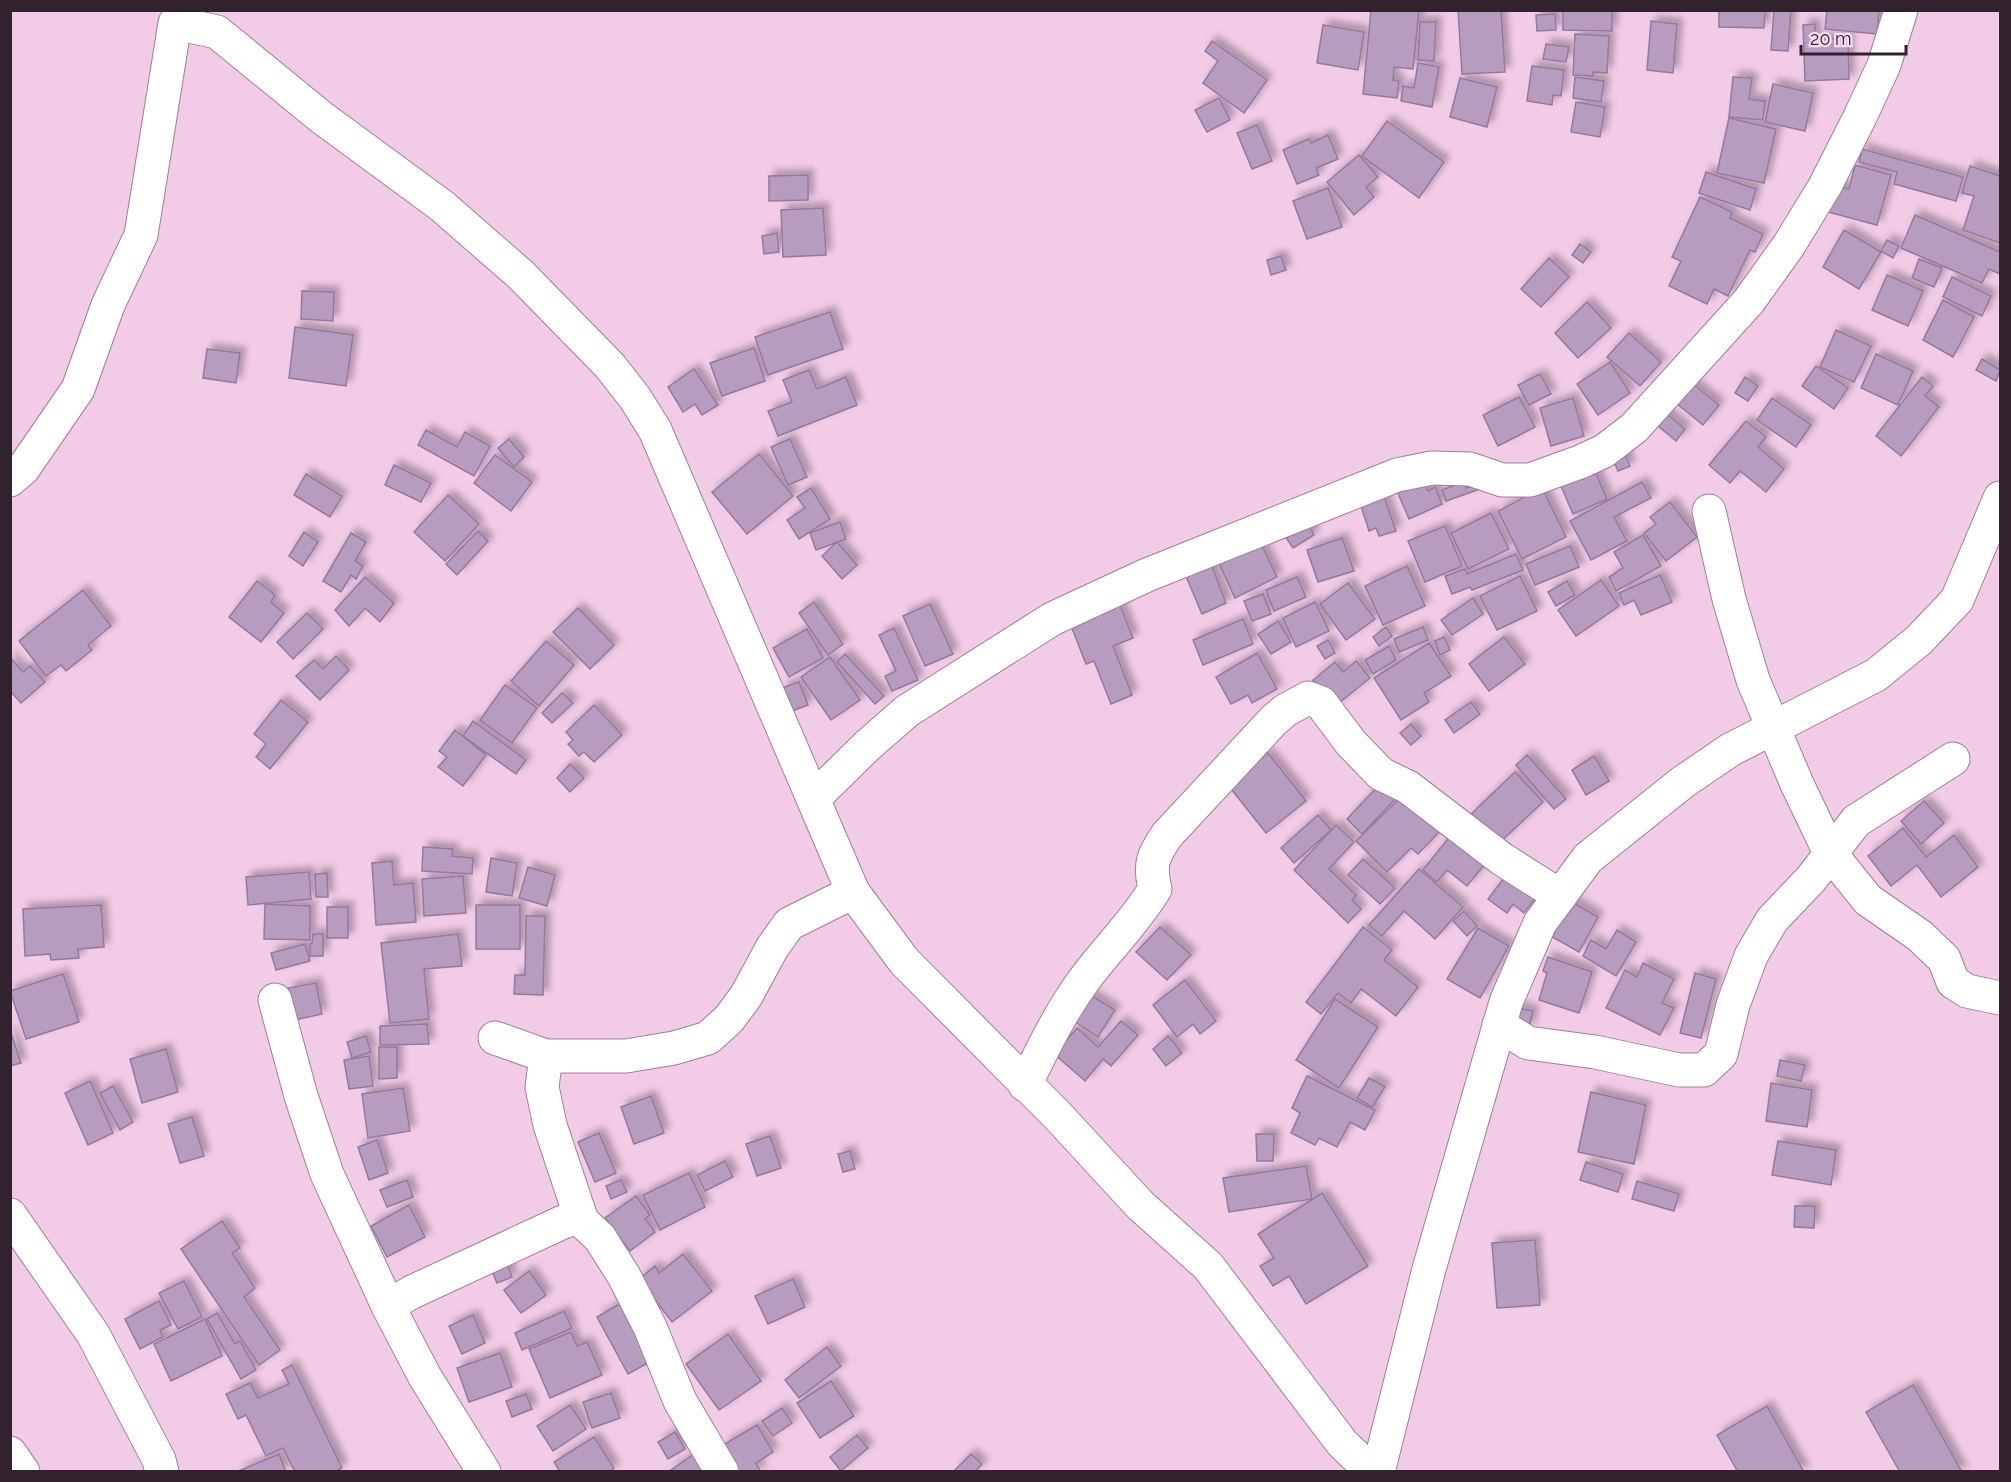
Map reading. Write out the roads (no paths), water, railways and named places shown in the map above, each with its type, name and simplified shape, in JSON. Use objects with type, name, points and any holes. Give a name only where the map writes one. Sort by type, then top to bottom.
[{"type":"street","points":[[814,798],[867,746],[916,704],[1052,619],[1147,575],[1397,475],[1432,468],[1470,469],[1502,480],[1530,480],[1604,451],[1634,428],[1749,301],[1789,245],[1825,186],[1859,119],[1884,64],[1901,10]]},
{"type":"street","points":[[10,480],[23,470],[78,389],[108,305],[141,235],[175,23],[217,32],[321,117],[442,206],[495,252],[521,275],[602,359],[635,398],[655,430],[853,892],[904,961],[1058,1116],[1140,1205],[1208,1266],[1342,1443],[1372,1472]]},
{"type":"street","points":[[1378,1472],[1429,1269],[1499,1025],[1506,1002],[1540,923],[1588,858],[1683,782],[1730,750],[1876,675],[1919,640],[1957,600],[2001,498]]},
{"type":"street","points":[[1709,511],[1729,599],[1753,680],[1797,784],[1830,853],[1868,900],[1920,936],[1944,959],[1953,982],[1967,991],[2001,998]]},
{"type":"street","points":[[1025,1084],[1052,1030],[1084,980],[1143,909],[1155,889],[1151,872],[1153,856],[1167,835],[1274,720],[1286,710],[1308,698],[1321,703],[1351,743],[1381,774],[1408,788],[1502,859],[1560,896]]},
{"type":"street","points":[[1499,1025],[1528,1043],[1595,1052],[1679,1070],[1704,1070],[1721,1054],[1733,1005],[1751,956],[1772,920],[1811,879],[1856,821],[1953,759]]},
{"type":"street","points":[[495,1038],[546,1056],[626,1056],[674,1048],[708,1038],[729,1019],[747,996],[772,948],[789,924],[853,892]]},
{"type":"street","points":[[275,1000],[327,1174],[388,1306],[425,1377],[484,1472]]},
{"type":"street","points":[[546,1056],[542,1087],[550,1125],[582,1221],[600,1238],[624,1276],[650,1327],[680,1401],[722,1472]]},
{"type":"street","points":[[10,1215],[93,1334],[159,1460],[162,1472]]},
{"type":"street","points":[[388,1306],[412,1292],[563,1222],[573,1219],[582,1221]]},
{"type":"street","points":[[10,1453],[23,1472]]}]
